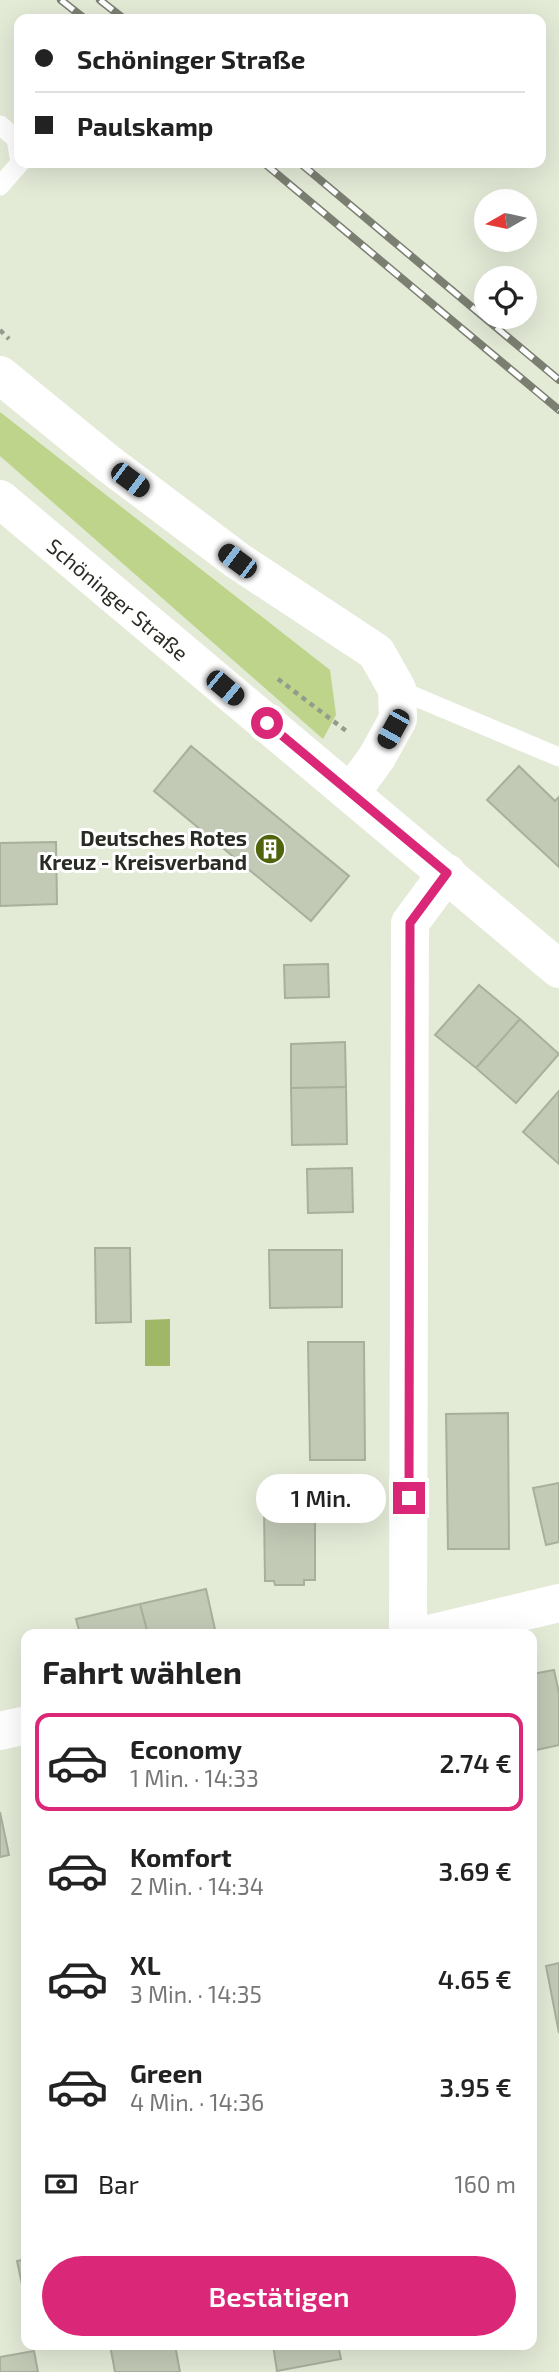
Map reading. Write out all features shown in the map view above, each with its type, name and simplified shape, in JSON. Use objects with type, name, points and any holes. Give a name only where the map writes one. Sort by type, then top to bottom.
[{"type":"street","points":[[0,375],[108,464],[237,561],[376,652],[397,689],[398,719],[377,757],[351,793]]},
{"type":"street","name":"Schöninger Straße","points":[[0,499],[559,969]]},
{"type":"street","points":[[408,1629],[410,923],[447,873]]},
{"type":"street","points":[[449,1629],[559,1602]]},
{"type":"street","points":[[0,1731],[21,1726]]},
{"type":"lane","points":[[0,125],[14,137]]},
{"type":"lane","points":[[0,186],[16,168]]},
{"type":"lane","points":[[397,689],[559,757]]},
{"type":"shaded area","points":[[0,412],[330,670],[336,715],[323,739],[0,456]]},
{"type":"shaded area","points":[[170,1319],[170,1366],[145,1366],[145,1320]]},
{"type":"building","name":"Deutsches Rotes Kreuz - Kreisverband","points":[[191,746],[349,876],[311,921],[154,791]]},
{"type":"building","points":[[519,766],[555,801],[559,797],[559,867],[487,800]]},
{"type":"building","points":[[56,842],[57,904],[0,906],[0,843]]},
{"type":"building","points":[[328,964],[329,997],[285,998],[284,965]]},
{"type":"building","points":[[479,985],[520,1019],[476,1068],[435,1035]]},
{"type":"building","points":[[520,1019],[559,1054],[516,1103],[476,1068]]},
{"type":"building","points":[[345,1042],[346,1087],[291,1088],[291,1044]]},
{"type":"building","points":[[346,1087],[347,1144],[292,1145],[291,1088]]},
{"type":"building","points":[[559,1091],[559,1164],[523,1132]]},
{"type":"building","points":[[352,1168],[353,1212],[308,1213],[307,1169]]},
{"type":"building","points":[[95,1248],[130,1248],[131,1322],[96,1323]]},
{"type":"building","points":[[269,1250],[342,1250],[342,1307],[270,1308]]},
{"type":"building","points":[[308,1342],[364,1342],[365,1460],[310,1460]]},
{"type":"building","points":[[508,1413],[509,1549],[448,1549],[446,1414]]},
{"type":"building","points":[[559,1483],[559,1542],[546,1545],[533,1488]]},
{"type":"building","points":[[264,1509],[315,1509],[315,1580],[304,1580],[304,1585],[275,1585],[274,1581],[265,1581]]},
{"type":"building","points":[[206,1589],[215,1629],[147,1629],[140,1604]]},
{"type":"building","points":[[140,1604],[147,1629],[79,1629],[76,1619]]},
{"type":"building","points":[[554,1670],[559,1693],[559,1745],[537,1750],[537,1673]]},
{"type":"building","points":[[0,1812],[9,1855],[0,1857]]},
{"type":"building","points":[[559,1963],[559,2033],[546,1966]]},
{"type":"building","points":[[21,2260],[21,2280],[17,2261]]},
{"type":"building","points":[[111,2350],[176,2350],[180,2372],[115,2372]]},
{"type":"building","points":[[274,2350],[339,2350],[341,2359],[277,2371]]},
{"type":"building","points":[[34,2351],[38,2372],[0,2372],[0,2357]]},
{"type":"railway","points":[[61,0],[79,14]]},
{"type":"railway","points":[[100,0],[118,14]]},
{"type":"railway","points":[[270,168],[559,410]]},
{"type":"railway","points":[[306,168],[559,380]]},
{"type":"place","name":"Deutsches Rotes Kreuz - Kreisverband","points":[[270,849]]},
{"type":"route","points":[[267,723],[447,873],[410,923],[409,1498]]}]
